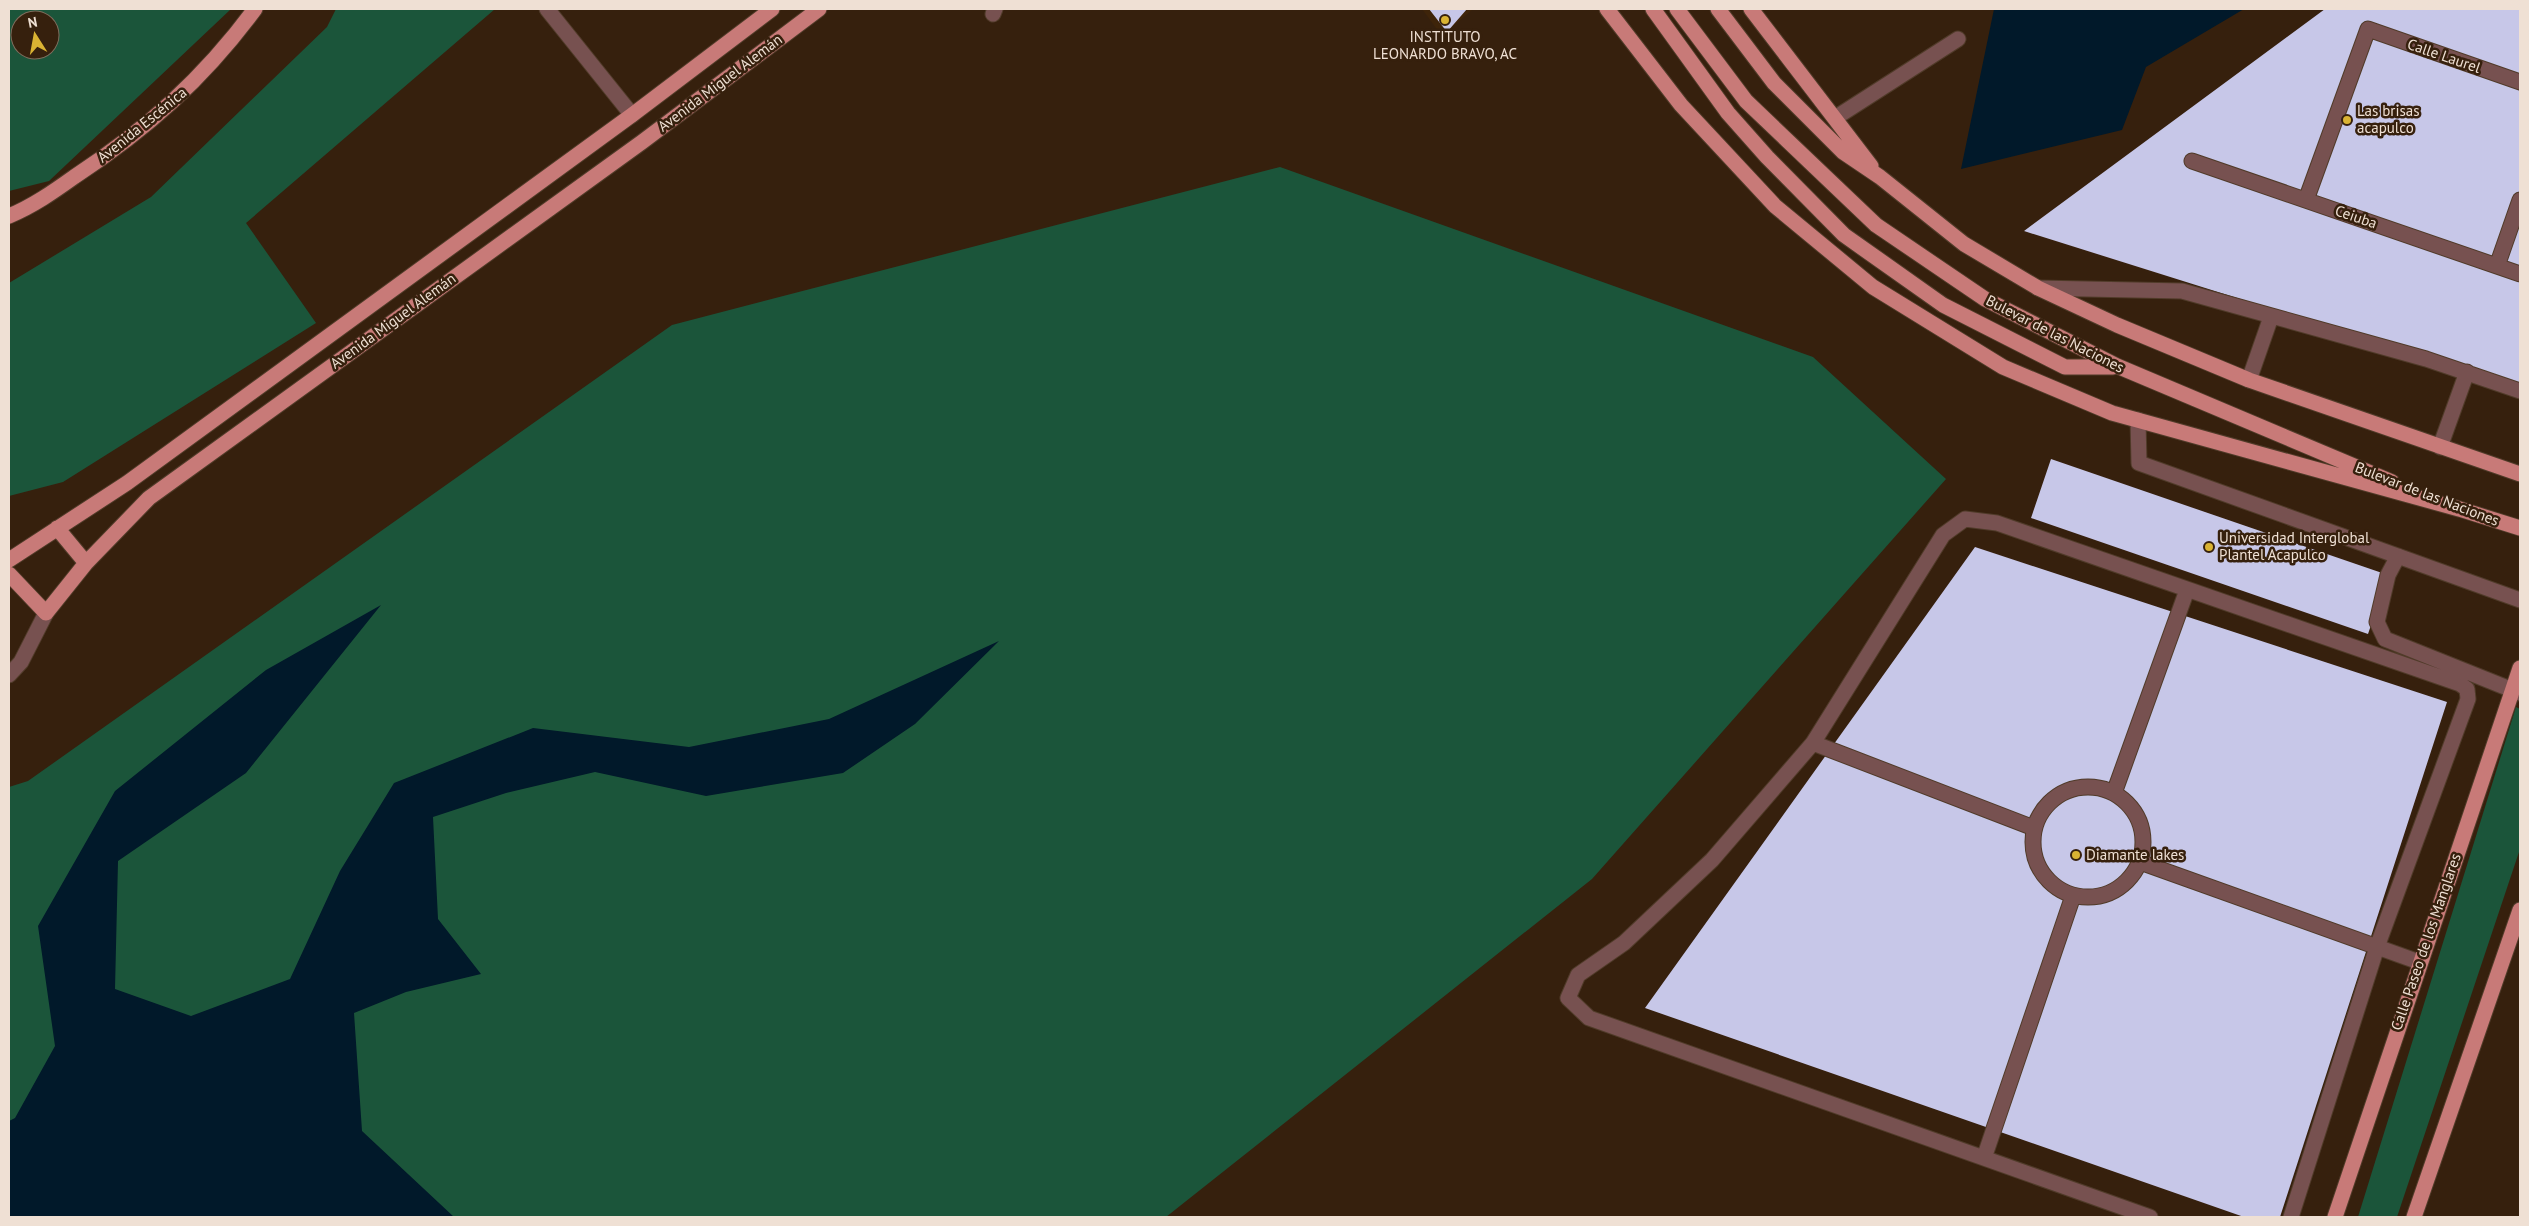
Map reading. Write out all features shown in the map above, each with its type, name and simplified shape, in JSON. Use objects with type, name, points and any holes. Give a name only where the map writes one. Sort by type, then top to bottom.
[{"type":"main road","name":"Avenida Escénica","points":[[9,216],[27,209],[109,154],[172,103],[226,48],[255,9]]},
{"type":"main road","name":"Avenida Miguel Alemán","points":[[9,560],[126,483],[632,115],[772,9]]},
{"type":"main road","name":"Avenida Miguel Alemán","points":[[46,613],[86,563],[149,498],[642,142],[819,9]]},
{"type":"main road","points":[[1607,9],[1681,105],[1775,206],[1873,287],[2003,367],[2112,414],[2459,509]]},
{"type":"main road","points":[[1653,9],[1728,114],[1767,157],[1844,235],[1943,306],[2065,367],[2117,366]]},
{"type":"main road","name":"Bulevar de las Naciones","points":[[1677,9],[1746,102],[1876,225],[1985,299],[2117,366],[2459,509],[2520,528]]},
{"type":"main road","points":[[1718,9],[1774,83],[1843,152],[1880,177],[1964,244],[2038,288],[2117,325],[2249,380],[2520,474]]},
{"type":"main road","points":[[1751,9],[1880,177]]},
{"type":"main road","points":[[57,528],[86,563]]},
{"type":"main road","points":[[9,574],[46,613]]},
{"type":"main road","name":"Calle Paseo de los Manglares","points":[[2335,1217],[2419,962],[2516,691],[2520,668]]},
{"type":"main road","points":[[2414,1217],[2520,910]]},
{"type":"street","points":[[547,9],[632,115]]},
{"type":"street","name":"Calle Laurel","points":[[2306,200],[2368,29],[2520,82]]},
{"type":"street","points":[[1835,118],[1958,39]]},
{"type":"street","name":"Ceiuba","points":[[2192,160],[2520,274]]},
{"type":"street","points":[[2497,266],[2520,200]]},
{"type":"street","points":[[2038,288],[2182,291],[2467,372],[2520,391]]},
{"type":"street","points":[[2249,380],[2271,317]]},
{"type":"street","points":[[2440,447],[2467,372]]},
{"type":"street","points":[[2138,420],[2139,463],[2520,600]]},
{"type":"street","points":[[2150,1217],[1589,1018],[1568,998],[1578,975],[1624,943],[1712,860],[1813,743],[1943,535],[1965,518],[1997,523],[2460,684],[2467,689],[2468,699],[2377,947],[2291,1217]]},
{"type":"street","points":[[2398,556],[2388,576],[2377,622],[2385,639],[2516,691]]},
{"type":"street","points":[[2114,793],[2187,590]]},
{"type":"street","name":"Avenida Miguel Alemán","points":[[9,675],[21,662],[46,613]]},
{"type":"street","points":[[1813,743],[2034,828]]},
{"type":"street","points":[[2090,786],[2114,793],[2128,802],[2137,815],[2143,830],[2144,846],[2140,862],[2125,884],[2100,896],[2073,896],[2060,890],[2039,870],[2032,842],[2034,828],[2045,806],[2066,791],[2090,786]]},
{"type":"street","points":[[2140,862],[2419,962]]},
{"type":"street","points":[[1984,1158],[2073,896]]},
{"type":"shaded area","name":"INSTITUTO LEONARDO BRAVO, AC","points":[[1422,9],[1473,9],[1442,36]]},
{"type":"green space","points":[[9,9],[231,9],[49,181],[9,191]]},
{"type":"green space","points":[[336,9],[495,9],[246,223],[316,323],[63,482],[9,496],[9,283],[151,197],[327,27]]},
{"type":"green space","points":[[1280,167],[1813,357],[1946,479],[1592,879],[1166,1217],[9,1217],[9,787],[28,781],[672,325]]},
{"type":"green space","points":[[2516,707],[2520,709],[2520,849],[2397,1217],[2358,1217]]},
{"type":"water","points":[[1994,9],[2244,9],[2146,67],[2122,130],[1961,169]]},
{"type":"water","points":[[381,605],[246,773],[118,861],[115,989],[191,1016],[290,979],[340,871],[394,783],[533,728],[689,747],[829,719],[999,641],[915,724],[843,773],[706,796],[595,772],[506,793],[433,817],[438,919],[481,974],[406,992],[354,1013],[362,1131],[454,1217],[9,1217],[9,1121],[15,1118],[55,1046],[38,926],[115,791],[266,670]]},
{"type":"building","name":"INSTITUTO LEONARDO BRAVO, AC","points":[[1429,9],[1467,9],[1447,32]]},
{"type":"building","name":"Las brisas acapulco","points":[[2325,9],[2520,9],[2520,387],[2024,231]]},
{"type":"building","name":"Universidad Interglobal Plantel Acapulco","points":[[2051,459],[2388,575],[2368,634],[2031,518]]},
{"type":"building","name":"Diamante lakes","points":[[1975,547],[2447,702],[2280,1217],[2244,1217],[1645,1008]]},
{"type":"place","name":"INSTITUTO LEONARDO BRAVO, AC","points":[[1445,20]]},
{"type":"place","name":"Las brisas acapulco","points":[[2347,120]]},
{"type":"place","name":"Universidad Interglobal Plantel Acapulco","points":[[2209,547]]},
{"type":"place","name":"Diamante lakes","points":[[2076,855]]}]
